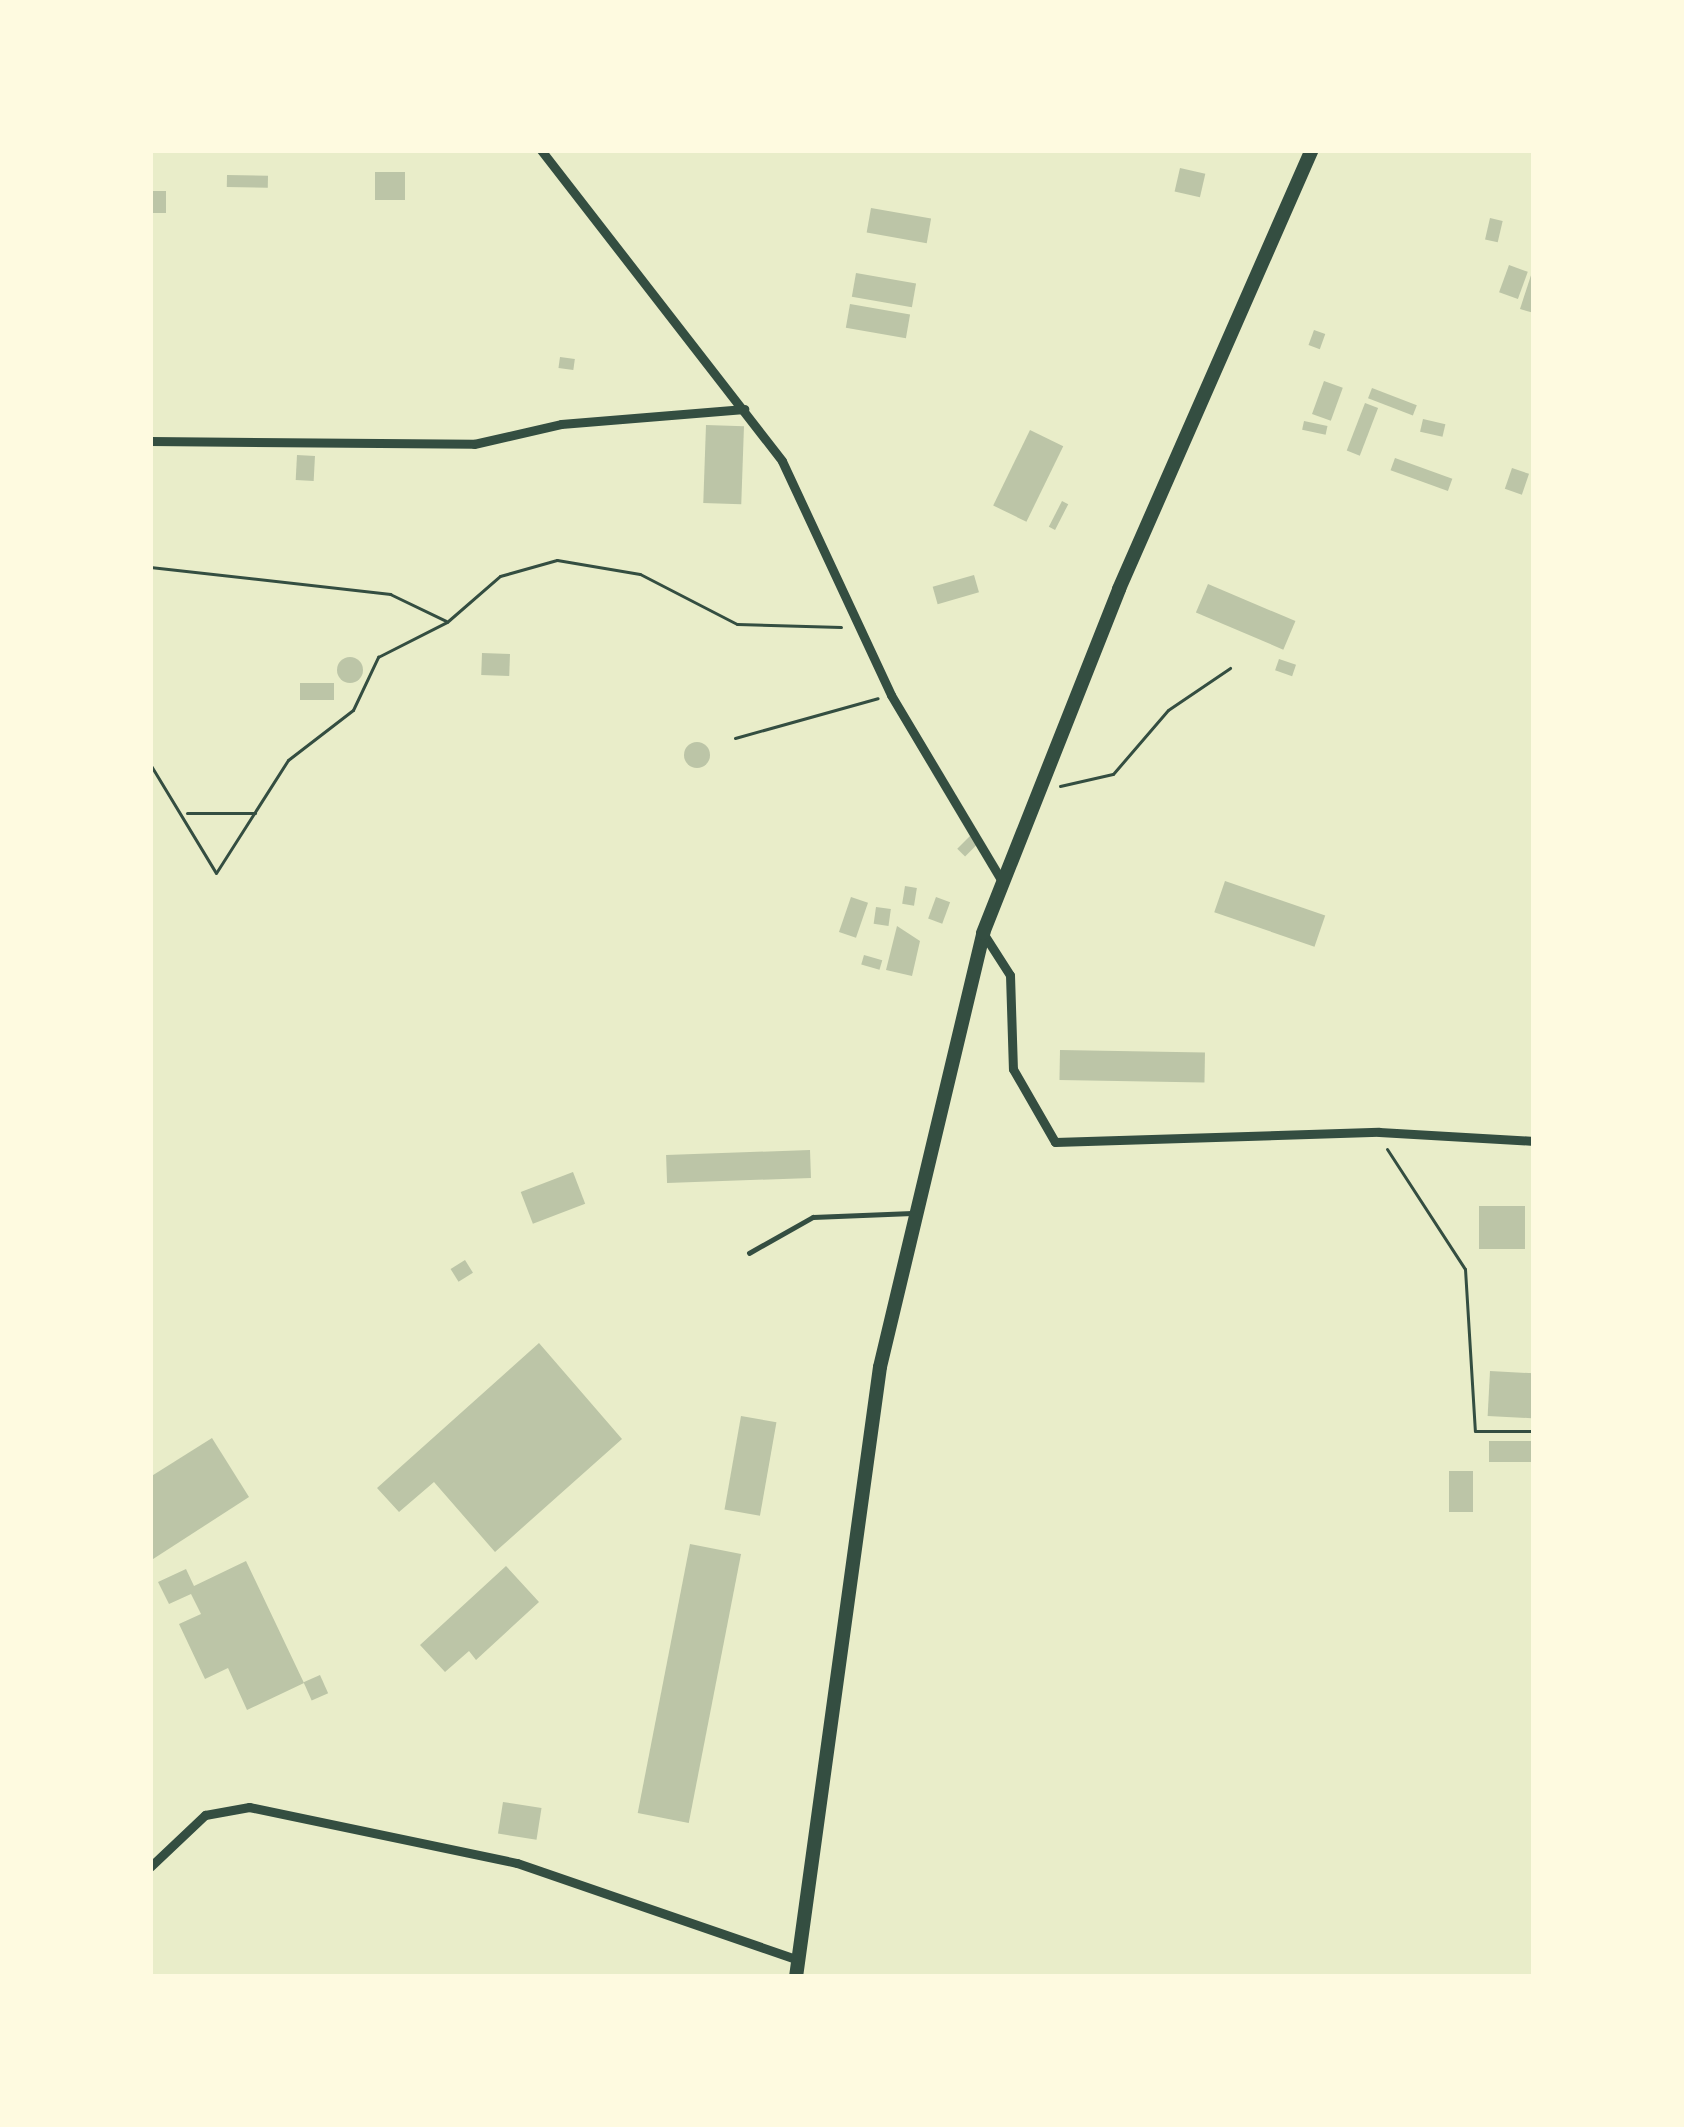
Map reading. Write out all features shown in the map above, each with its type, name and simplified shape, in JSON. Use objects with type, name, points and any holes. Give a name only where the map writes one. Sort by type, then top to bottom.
[{"type":"main road","points":[[796,1977],[912,1213],[983,933],[1035,792],[1312,150]]},
{"type":"street","points":[[542,150],[782,461],[891,695],[1002,881]]},
{"type":"street","points":[[150,441],[474,444],[561,424],[744,410]]},
{"type":"street","points":[[983,933],[1010,975],[1013,1069],[1055,1142],[1378,1132],[1534,1141]]},
{"type":"street","points":[[150,1868],[205,1815],[249,1807],[517,1863],[798,1960]]},
{"type":"lane","points":[[749,1253],[813,1217],[912,1213]]},
{"type":"path","points":[[150,764],[185,813],[216,873],[288,760],[353,710],[378,657],[447,622],[500,576],[557,560],[640,574],[737,624],[861,627]]},
{"type":"path","points":[[150,567],[390,594],[447,622]]},
{"type":"path","points":[[1035,792],[1113,774],[1168,710],[1230,668]]},
{"type":"path","points":[[735,738],[891,695]]},
{"type":"path","points":[[185,813],[256,813]]},
{"type":"path","points":[[1378,1132],[1465,1268],[1475,1431],[1534,1431]]},
{"type":"building","points":[[1180,168],[1205,174],[1200,197],[1175,191]]},
{"type":"building","points":[[375,172],[405,172],[405,200],[375,200]]},
{"type":"building","points":[[227,175],[268,176],[268,188],[227,187]]},
{"type":"building","points":[[150,191],[166,191],[166,213],[150,213]]},
{"type":"building","points":[[871,208],[931,219],[927,243],[867,233]]},
{"type":"building","points":[[1490,218],[1503,221],[1498,242],[1485,239]]},
{"type":"building","points":[[1509,265],[1528,272],[1518,299],[1499,292]]},
{"type":"building","points":[[1534,269],[1534,313],[1520,309]]},
{"type":"building","points":[[856,273],[916,284],[912,307],[852,297]]},
{"type":"building","points":[[850,304],[910,315],[906,338],[846,328]]},
{"type":"building","points":[[1314,330],[1325,334],[1320,349],[1309,345]]},
{"type":"building","points":[[560,357],[575,359],[573,370],[558,368]]},
{"type":"building","points":[[1324,381],[1343,388],[1331,421],[1312,414]]},
{"type":"building","points":[[1372,388],[1417,405],[1413,415],[1368,398]]},
{"type":"building","points":[[1365,403],[1378,408],[1360,456],[1347,451]]},
{"type":"building","points":[[1423,419],[1445,424],[1442,437],[1420,432]]},
{"type":"building","points":[[1304,421],[1327,426],[1326,435],[1302,430]]},
{"type":"building","points":[[706,425],[744,426],[741,504],[703,503]]},
{"type":"building","points":[[1030,430],[1063,446],[1026,522],[993,505]]},
{"type":"building","points":[[297,455],[315,456],[314,481],[296,480]]},
{"type":"building","points":[[1395,458],[1452,479],[1448,491],[1391,470]]},
{"type":"building","points":[[1512,468],[1529,474],[1522,495],[1505,489]]},
{"type":"building","points":[[1062,501],[1068,504],[1055,530],[1049,527]]},
{"type":"building","points":[[974,575],[979,592],[938,604],[933,587]]},
{"type":"building","points":[[1208,584],[1295,621],[1283,650],[1196,613]]},
{"type":"building","points":[[482,653],[510,654],[509,676],[481,675]]},
{"type":"building","points":[[350,657],[363,670],[350,683],[337,670]]},
{"type":"building","points":[[1279,659],[1296,665],[1292,676],[1275,670]]},
{"type":"building","points":[[300,683],[334,683],[334,700],[300,700]]},
{"type":"building","points":[[697,742],[710,755],[697,768],[684,755]]},
{"type":"building","points":[[970,836],[978,844],[965,857],[957,849]]},
{"type":"building","points":[[1225,881],[1325,916],[1314,947],[1214,912]]},
{"type":"building","points":[[905,886],[917,888],[914,906],[902,904]]},
{"type":"building","points":[[851,897],[868,903],[856,938],[839,932]]},
{"type":"building","points":[[936,897],[950,902],[942,924],[928,919]]},
{"type":"building","points":[[876,907],[891,909],[888,926],[874,924]]},
{"type":"building","points":[[897,926],[920,941],[912,976],[886,970]]},
{"type":"building","points":[[864,955],[882,960],[880,970],[861,965]]},
{"type":"building","points":[[1060,1050],[1205,1053],[1204,1083],[1059,1080]]},
{"type":"building","points":[[810,1150],[811,1178],[667,1183],[666,1155]]},
{"type":"building","points":[[573,1172],[585,1204],[533,1224],[521,1192]]},
{"type":"building","points":[[1479,1206],[1525,1206],[1525,1249],[1479,1249]]},
{"type":"building","points":[[465,1260],[473,1273],[459,1282],[451,1269]]},
{"type":"building","points":[[539,1343],[622,1439],[495,1552],[434,1482],[399,1512],[377,1488]]},
{"type":"building","points":[[1490,1371],[1534,1373],[1532,1418],[1488,1416]]},
{"type":"building","points":[[741,1416],[776,1422],[760,1516],[725,1510]]},
{"type":"building","points":[[212,1438],[249,1497],[150,1561],[150,1477]]},
{"type":"building","points":[[1489,1441],[1534,1441],[1534,1462],[1489,1462]]},
{"type":"building","points":[[1449,1471],[1473,1471],[1473,1512],[1449,1512]]},
{"type":"building","points":[[690,1544],[741,1554],[689,1823],[638,1813]]},
{"type":"building","points":[[246,1561],[304,1683],[247,1710],[228,1668],[205,1679],[179,1624],[201,1614],[191,1594],[169,1604],[158,1582],[186,1569],[194,1586]]},
{"type":"building","points":[[506,1566],[539,1602],[476,1660],[469,1651],[445,1672],[420,1645]]},
{"type":"building","points":[[320,1675],[328,1693],[312,1701],[304,1682]]},
{"type":"building","points":[[503,1802],[542,1808],[537,1840],[498,1834]]}]
